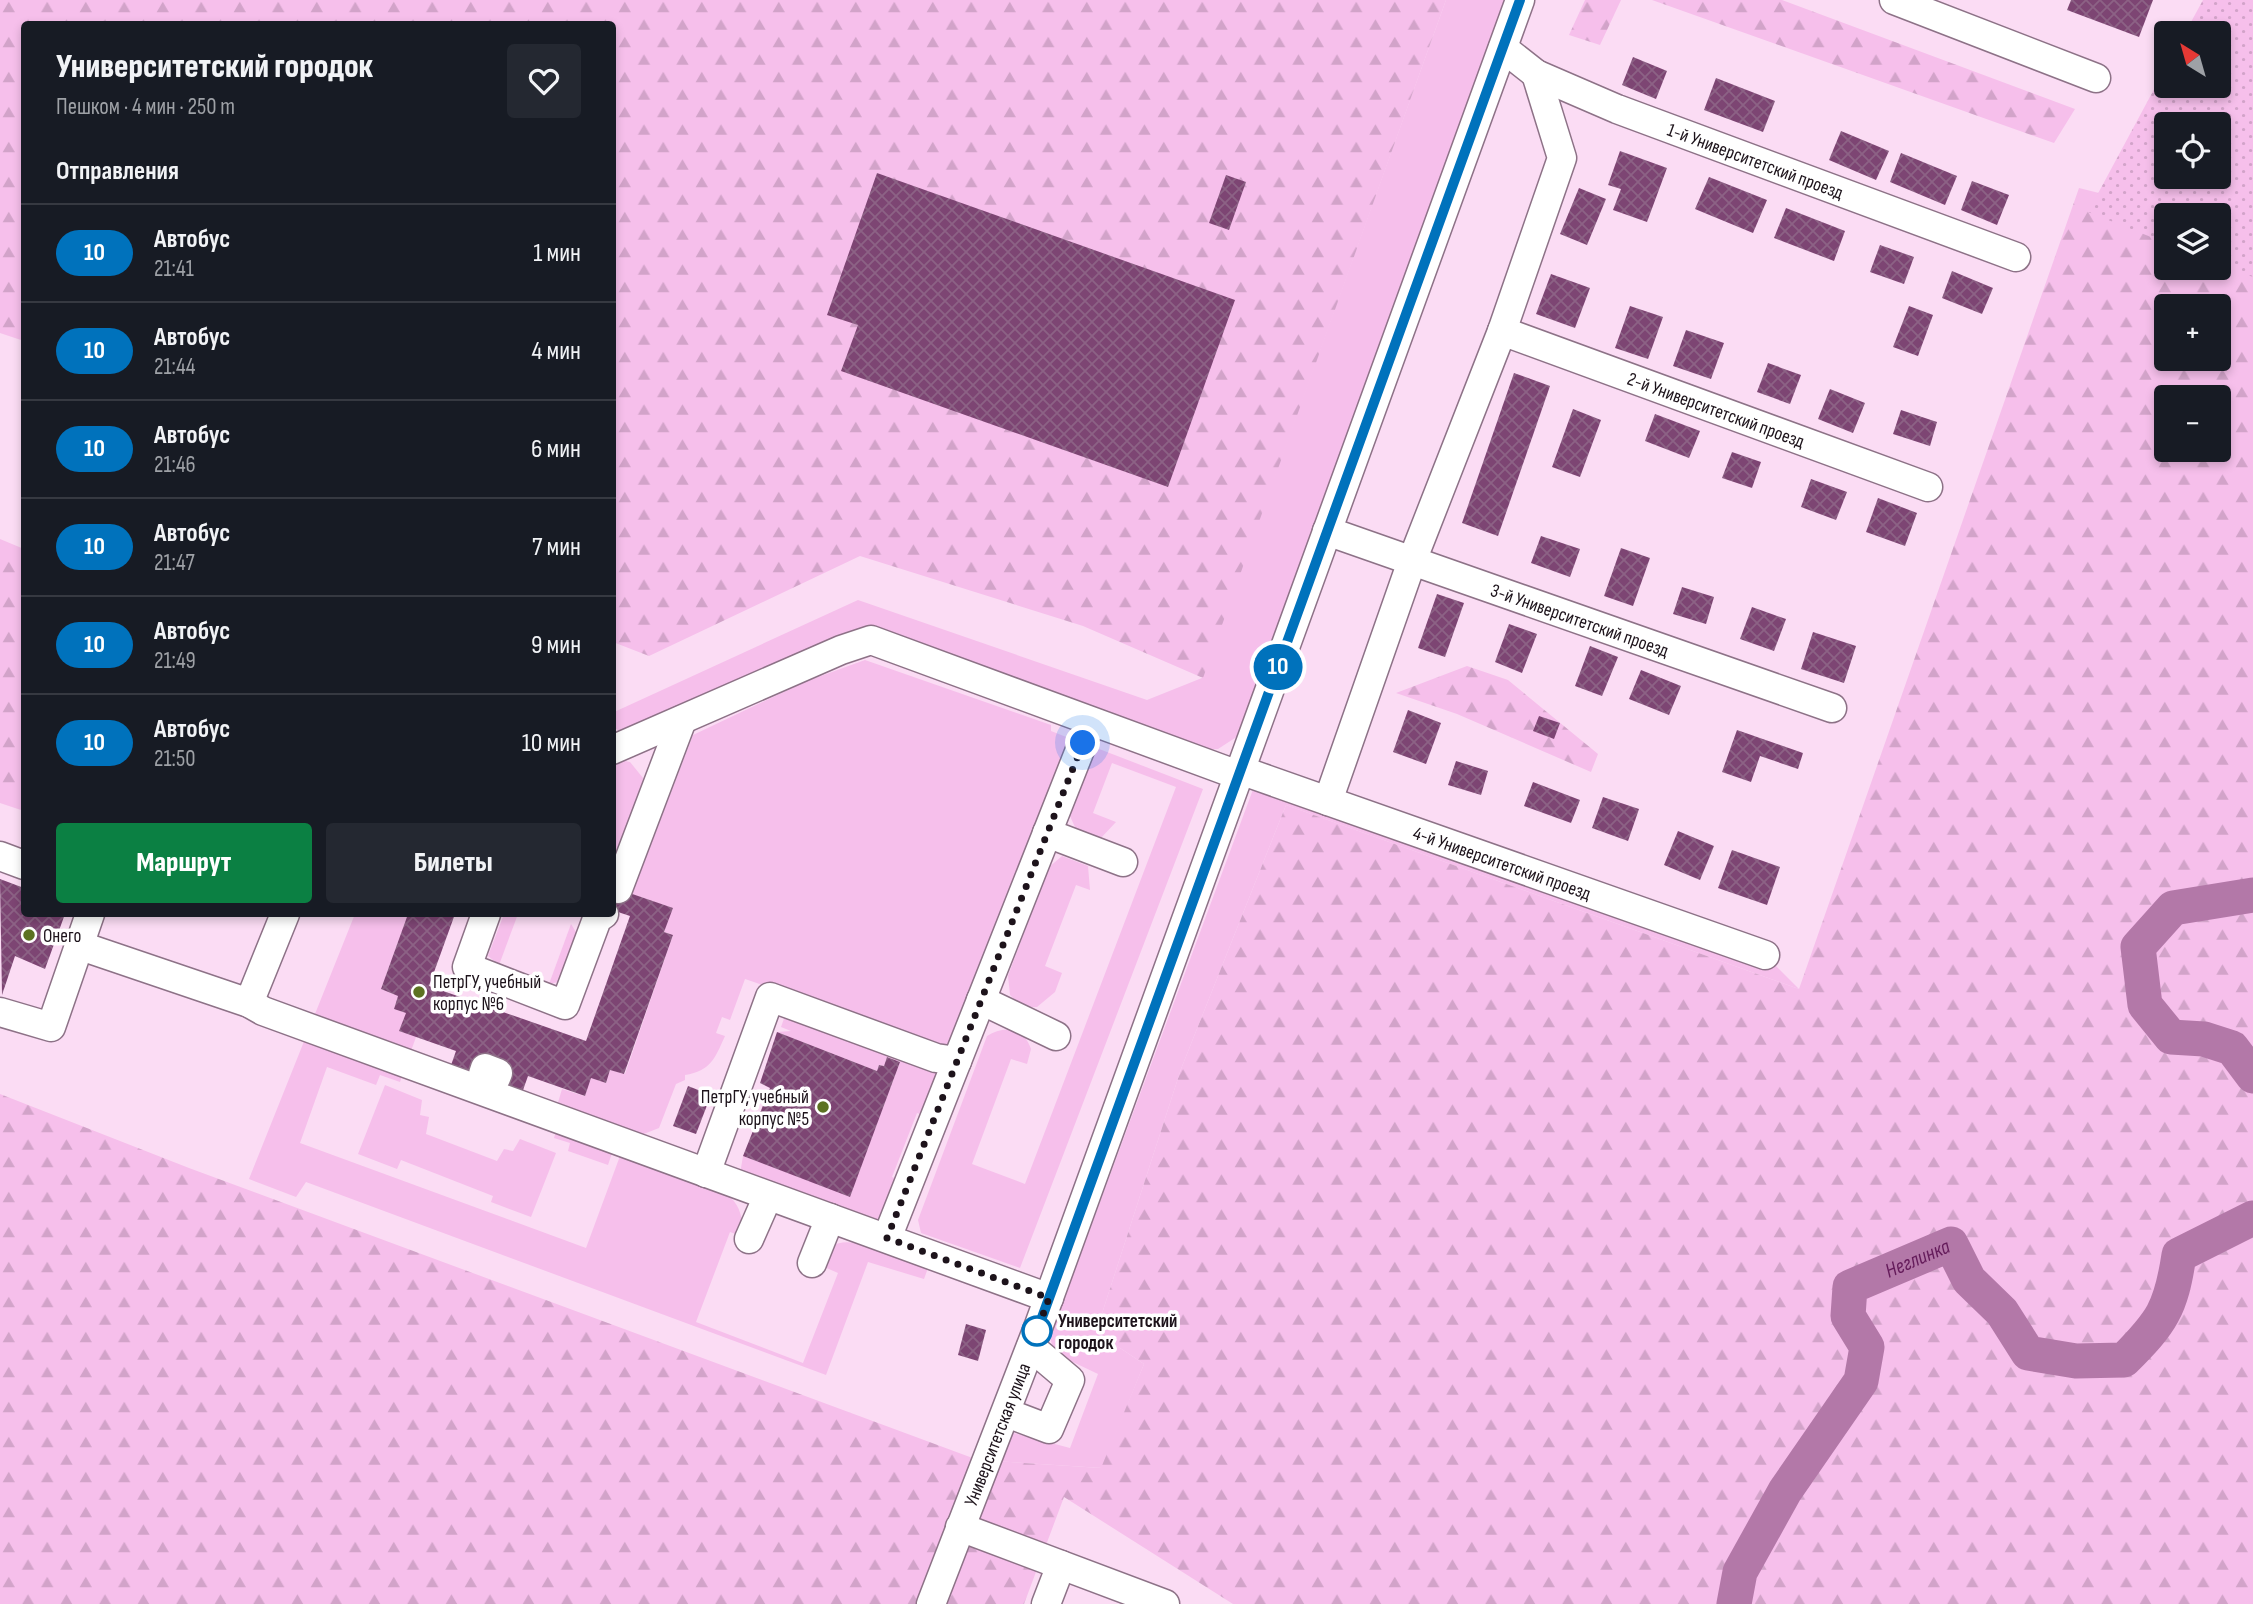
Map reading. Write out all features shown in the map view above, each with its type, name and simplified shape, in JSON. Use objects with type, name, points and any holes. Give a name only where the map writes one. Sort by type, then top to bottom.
[{"type":"street","name":"Университетская улица","points":[[932,1604],[1007,1413],[1520,0]]},
{"type":"street","points":[[1894,0],[1941,8],[2096,78]]},
{"type":"street","name":"1-й Университетский проезд","points":[[1503,48],[1536,74],[1617,109],[2016,257]]},
{"type":"street","points":[[1328,801],[1412,561],[1503,331],[1562,158],[1536,74]]},
{"type":"street","name":"2-й Университетский проезд","points":[[1503,331],[1928,487]]},
{"type":"street","name":"3-й Университетский проезд","points":[[1327,531],[1832,708]]},
{"type":"street","name":"4-й Университетский проезд","points":[[616,748],[841,650],[871,640],[1091,722],[1328,801],[1765,955]]},
{"type":"street","points":[[618,889],[682,720]]},
{"type":"street","points":[[887,1238],[1091,722]]},
{"type":"street","points":[[1047,833],[1123,862]]},
{"type":"street","points":[[0,856],[21,864]]},
{"type":"street","points":[[0,1012],[51,1027],[89,917]]},
{"type":"street","points":[[249,1003],[284,917]]},
{"type":"street","points":[[485,917],[467,967],[565,1005],[593,917]]},
{"type":"street","points":[[81,946],[249,1003],[276,1016],[1049,1298]]},
{"type":"street","points":[[706,1173],[770,997],[936,1058],[957,1061]]},
{"type":"street","points":[[981,1000],[1056,1036]]},
{"type":"street","points":[[749,1239],[768,1196]]},
{"type":"street","points":[[812,1263],[830,1218]]},
{"type":"street","points":[[1007,1413],[1049,1429],[1070,1380],[1031,1347]]},
{"type":"street","points":[[960,1528],[1165,1604]]},
{"type":"street","points":[[1046,1604],[1060,1565]]},
{"type":"green space","points":[[0,0],[1446,0],[1203,678],[1083,626],[860,556],[649,656],[616,643],[616,21],[21,21],[21,340],[0,333]]},
{"type":"green space","points":[[1446,0],[1507,0],[1238,736],[1218,749],[1195,750],[860,628],[626,735],[616,729],[616,711],[858,600],[1147,700],[1202,678]]},
{"type":"green space","points":[[1585,0],[1621,0],[1600,45],[1569,35]]},
{"type":"green space","points":[[1652,0],[1782,0],[2075,109],[2054,143]]},
{"type":"green space","points":[[2203,0],[2253,0],[2253,277],[2231,269],[2231,203],[2154,203],[2154,238],[2088,212],[2154,89],[2154,98],[2231,98],[2231,21],[2192,21]]},
{"type":"green space","points":[[2079,188],[2154,207],[2154,280],[2231,280],[2231,226],[2253,232],[2253,1604],[1233,1604],[1064,1497],[1024,1604],[0,1604],[0,1094],[189,1168],[978,1460],[1101,1468],[1144,1364],[1096,1332],[1181,1069],[1286,805],[1799,989]]},
{"type":"green space","points":[[0,539],[21,548],[21,810],[0,803]]},
{"type":"green space","points":[[865,660],[1051,725],[1051,731],[1074,740],[949,1048],[745,979],[730,1020],[722,1017],[716,1033],[725,1036],[715,1057],[706,1067],[685,1075],[685,1080],[676,1084],[659,1128],[636,1137],[557,1106],[562,1089],[584,1096],[591,1078],[606,1083],[610,1070],[625,1074],[673,935],[664,932],[672,908],[632,894],[693,735],[807,681]]},
{"type":"green space","points":[[1467,666],[1508,680],[1598,754],[1591,772],[1457,714],[1396,693]]},
{"type":"green space","points":[[1094,747],[1203,789],[1020,1268],[921,1233],[918,1220],[987,1036],[1007,1029],[1024,1036],[1031,1049],[1027,1064],[1011,1059],[972,1164],[1025,1184],[1176,787],[1112,763],[1093,813],[1116,822],[1100,839],[1079,836],[1069,814]]},
{"type":"green space","points":[[616,759],[630,762],[643,778],[641,794],[616,851]]},
{"type":"green space","points":[[1258,776],[1765,955],[1799,989],[1286,805],[1181,1069],[1096,1332],[1144,1364],[1102,1468],[993,1461],[1006,1431],[1070,1448],[1098,1374],[1054,1353],[1050,1337]]},
{"type":"green space","points":[[1062,856],[1088,866],[1090,890],[1076,885],[1045,966],[1062,973],[1055,992],[1037,1007],[1022,1007],[1010,995],[1008,976],[1048,868]]},
{"type":"green space","points":[[354,917],[407,917],[381,989],[398,996],[394,1009],[406,1013],[400,1031],[416,1037],[400,1082],[380,1075],[376,1085],[327,1067],[300,1143],[586,1248],[620,1156],[713,1189],[736,1204],[741,1217],[741,1236],[730,1232],[696,1322],[803,1363],[838,1273],[822,1266],[832,1246],[852,1242],[879,1249],[928,1268],[924,1279],[868,1262],[826,1375],[306,1182],[296,1197],[249,1179]]},
{"type":"green space","points":[[503,917],[517,917],[499,965],[488,956]]},
{"type":"green space","points":[[571,924],[579,937],[563,981],[549,984]]},
{"type":"green space","points":[[786,1013],[953,1070],[934,1118],[917,1113],[892,1177],[908,1184],[890,1228],[740,1174],[743,1156],[850,1196],[900,1062],[887,1057],[884,1066],[879,1065],[877,1071],[777,1032],[791,1031],[781,1027]]},
{"type":"green space","points":[[385,1085],[422,1100],[420,1115],[429,1117],[426,1134],[497,1161],[504,1149],[513,1151],[520,1139],[556,1153],[531,1217],[491,1202],[493,1196],[401,1160],[397,1169],[358,1154]]},
{"type":"green space","points":[[556,1131],[612,1153],[608,1165],[568,1151],[570,1143],[554,1138]]},
{"type":"building","points":[[2071,0],[2153,0],[2139,37],[2067,10]]},
{"type":"building","points":[[1633,57],[1667,71],[1656,99],[1622,85]]},
{"type":"building","points":[[1716,78],[1775,101],[1763,132],[1704,110]]},
{"type":"building","points":[[1841,131],[1889,151],[1876,180],[1829,160]]},
{"type":"building","points":[[1620,151],[1667,168],[1647,222],[1613,210],[1621,189],[1608,185]]},
{"type":"building","points":[[1901,153],[1957,176],[1945,205],[1890,182]]},
{"type":"building","points":[[877,173],[1235,300],[1168,487],[841,371],[858,325],[827,315]]},
{"type":"building","points":[[1226,175],[1246,182],[1229,230],[1209,223]]},
{"type":"building","points":[[1709,177],[1767,200],[1753,233],[1695,209]]},
{"type":"building","points":[[1972,181],[2009,195],[1997,225],[1961,210]]},
{"type":"building","points":[[1579,188],[1606,199],[1587,245],[1560,234]]},
{"type":"building","points":[[1786,208],[1845,231],[1834,261],[1774,238]]},
{"type":"building","points":[[1880,245],[1914,257],[1904,284],[1870,272]]},
{"type":"building","points":[[1952,271],[1993,288],[1982,314],[1942,298]]},
{"type":"building","points":[[1551,274],[1590,288],[1575,328],[1536,314]]},
{"type":"building","points":[[1630,306],[1663,317],[1648,359],[1615,348]]},
{"type":"building","points":[[1909,306],[1933,315],[1918,356],[1893,347]]},
{"type":"building","points":[[1686,330],[1724,343],[1711,379],[1673,366]]},
{"type":"building","points":[[1768,363],[1801,375],[1790,404],[1757,392]]},
{"type":"building","points":[[1514,373],[1550,386],[1498,536],[1462,523]]},
{"type":"building","points":[[1830,389],[1865,403],[1853,433],[1818,419]]},
{"type":"building","points":[[1573,409],[1601,420],[1580,477],[1552,467]]},
{"type":"building","points":[[1901,410],[1937,422],[1930,446],[1893,434]]},
{"type":"building","points":[[1655,414],[1700,431],[1689,458],[1645,441]]},
{"type":"building","points":[[1732,452],[1761,462],[1752,488],[1722,478]]},
{"type":"building","points":[[1811,479],[1847,492],[1836,520],[1801,507]]},
{"type":"building","points":[[1878,498],[1917,513],[1905,546],[1866,532]]},
{"type":"building","points":[[1541,536],[1580,549],[1570,577],[1531,563]]},
{"type":"building","points":[[1621,548],[1650,558],[1633,606],[1604,596]]},
{"type":"building","points":[[1682,587],[1714,597],[1706,624],[1673,614]]},
{"type":"building","points":[[1437,594],[1464,603],[1445,657],[1418,648]]},
{"type":"building","points":[[1752,607],[1786,619],[1774,651],[1740,639]]},
{"type":"building","points":[[1509,624],[1537,634],[1522,673],[1495,662]]},
{"type":"building","points":[[1813,632],[1856,646],[1844,683],[1801,669]]},
{"type":"building","points":[[1590,646],[1618,657],[1602,696],[1575,686]]},
{"type":"building","points":[[1641,670],[1681,686],[1669,715],[1629,699]]},
{"type":"building","points":[[1408,710],[1441,723],[1426,764],[1393,752]]},
{"type":"building","points":[[1539,716],[1560,723],[1554,739],[1533,731]]},
{"type":"building","points":[[1737,730],[1803,753],[1798,769],[1760,756],[1751,782],[1722,772]]},
{"type":"building","points":[[1456,761],[1488,771],[1481,795],[1448,785]]},
{"type":"building","points":[[1533,782],[1580,800],[1571,823],[1524,806]]},
{"type":"building","points":[[1603,797],[1639,809],[1628,841],[1592,828]]},
{"type":"building","points":[[1678,831],[1714,846],[1700,880],[1664,865]]},
{"type":"building","points":[[1732,850],[1780,867],[1767,905],[1718,888]]},
{"type":"building","name":"Онего","points":[[0,879],[21,887],[21,917],[64,917],[45,969],[15,956],[2,995]]},
{"type":"building","name":"ПетрГУ, учебный корпус №6","points":[[616,888],[673,908],[664,932],[673,935],[624,1074],[610,1070],[606,1083],[591,1078],[585,1096],[528,1076],[522,1093],[450,1068],[456,1051],[399,1031],[406,1013],[394,1009],[398,996],[381,989],[407,917],[454,917],[429,986],[586,1041],[630,916],[616,911]]},
{"type":"building","name":"ПетрГУ, учебный корпус №5","points":[[777,1032],[877,1071],[879,1065],[884,1066],[887,1057],[900,1062],[850,1197],[743,1156],[770,1088],[760,1083]]},
{"type":"building","points":[[688,1086],[711,1095],[696,1134],[673,1126]]},
{"type":"building","points":[[966,1324],[986,1330],[978,1361],[958,1355]]},
{"type":"waterway","name":"Неглинка","points":[[2253,895],[2173,908],[2138,947],[2145,1005],[2171,1037],[2204,1039],[2232,1048],[2253,1076]]},
{"type":"waterway","name":"Неглинка","points":[[1734,1604],[1740,1572],[1785,1491],[1861,1381],[1867,1347],[1848,1316],[1850,1287],[1951,1244],[1969,1280],[2002,1312],[2028,1353],[2076,1361],[2124,1360],[2148,1335],[2163,1314],[2172,1289],[2179,1255],[2253,1218]]},
{"type":"bus line","name":"10","points":[[1036,1334],[1520,0]]},
{"type":"place","name":"Онего","points":[[29,935]]},
{"type":"place","name":"ПетрГУ, учебный корпус №6","points":[[419,992]]},
{"type":"place","name":"ПетрГУ, учебный корпус №5","points":[[823,1107]]},
{"type":"place","name":"Университетский городок","points":[[1037,1331]]},
{"type":"route","points":[[1037,1331],[1036,1334],[1049,1298],[887,1238],[1083,743]]}]
